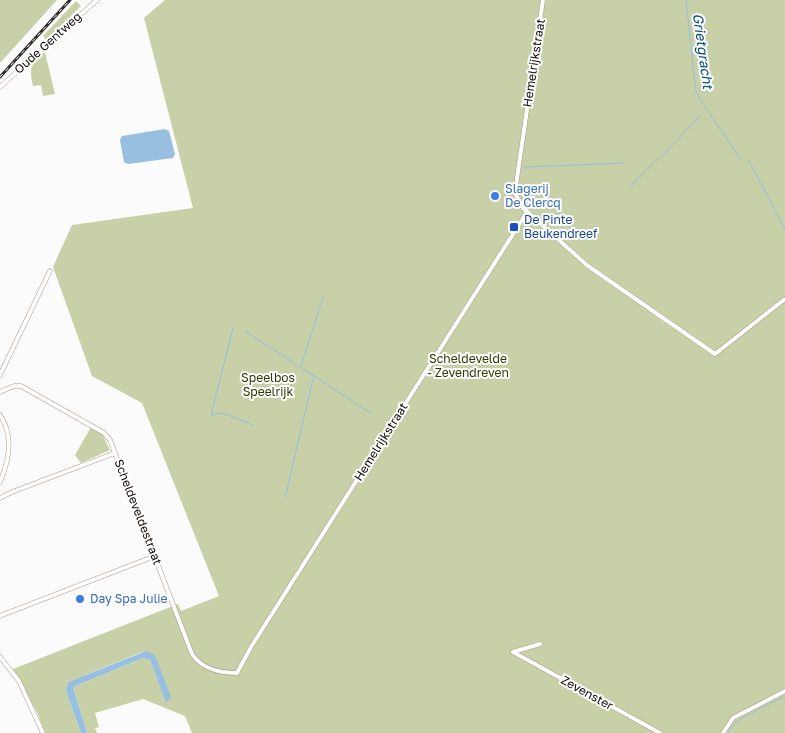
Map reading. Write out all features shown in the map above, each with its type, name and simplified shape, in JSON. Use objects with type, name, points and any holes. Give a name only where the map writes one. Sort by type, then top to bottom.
[{"type":"street","name":"Oude Gentweg","points":[[0,87],[97,0]]},
{"type":"street","name":"Hemelrijkstraat","points":[[543,0],[516,185],[518,202],[588,266],[715,354],[785,299]]},
{"type":"street","name":"Hemelrijkstraat","points":[[237,673],[256,639],[527,212]]},
{"type":"street","points":[[0,375],[50,271]]},
{"type":"street","name":"Scheldeveldestraat","points":[[0,392],[14,386],[21,386],[96,426],[110,440],[195,658],[212,669],[237,673]]},
{"type":"street","points":[[0,416],[6,428],[9,449],[8,462],[0,482]]},
{"type":"street","points":[[0,498],[115,453]]},
{"type":"street","points":[[0,616],[155,556]]},
{"type":"street","name":"Zevenster","points":[[540,644],[513,652],[660,733]]},
{"type":"street","points":[[0,657],[22,688],[43,733]]},
{"type":"street","points":[[723,733],[733,718],[785,691]]},
{"type":"green space","points":[[0,0],[57,0],[0,63]]},
{"type":"green space","name":"Scheldevelde - Zevendreven","points":[[165,0],[785,0],[785,733],[192,733],[185,716],[143,699],[95,713],[99,727],[95,728],[97,733],[87,733],[73,687],[143,658],[150,660],[166,702],[155,656],[142,652],[68,682],[66,691],[81,733],[45,733],[38,714],[13,669],[178,604],[181,611],[219,596],[142,403],[92,376],[53,267],[72,225],[193,208],[144,18]]},
{"type":"green space","points":[[76,1],[81,6],[46,40],[43,36]]},
{"type":"green space","points":[[45,52],[55,94],[43,96],[41,85],[33,86],[31,71],[36,60]]},
{"type":"green space","points":[[91,427],[102,434],[110,450],[81,463],[75,455]]},
{"type":"water","points":[[165,129],[169,131],[175,154],[173,158],[128,164],[124,162],[120,140],[122,136]]},
{"type":"water","points":[[146,651],[155,655],[171,697],[166,703],[150,660],[143,658],[73,687],[87,733],[81,733],[66,691],[68,682]]},
{"type":"waterway","name":"Grietgracht","points":[[686,0],[696,92],[703,104]]},
{"type":"waterway","name":"Grietgracht","points":[[705,107],[741,160]]},
{"type":"waterway","points":[[661,157],[701,115]]},
{"type":"waterway","points":[[629,188],[658,159]]},
{"type":"waterway","name":"Grietgracht","points":[[749,161],[785,229]]},
{"type":"waterway","points":[[524,167],[625,163]]},
{"type":"waterway","points":[[301,366],[323,297]]},
{"type":"waterway","points":[[233,328],[211,415],[222,413],[253,425]]},
{"type":"waterway","points":[[245,331],[372,414]]},
{"type":"waterway","points":[[285,498],[314,375]]},
{"type":"waterway","points":[[728,733],[736,722],[742,718],[785,696]]},
{"type":"railway","points":[[0,77],[70,0]]},
{"type":"place","name":"Slagerij De Clercq","points":[[495,196]]},
{"type":"place","name":"De Pinte Beukendreef","points":[[514,227]]},
{"type":"place","name":"Day Spa Julie","points":[[80,599]]},
{"type":"park label","name":"Speelbos Speelrijk","points":[[268,385]]}]
